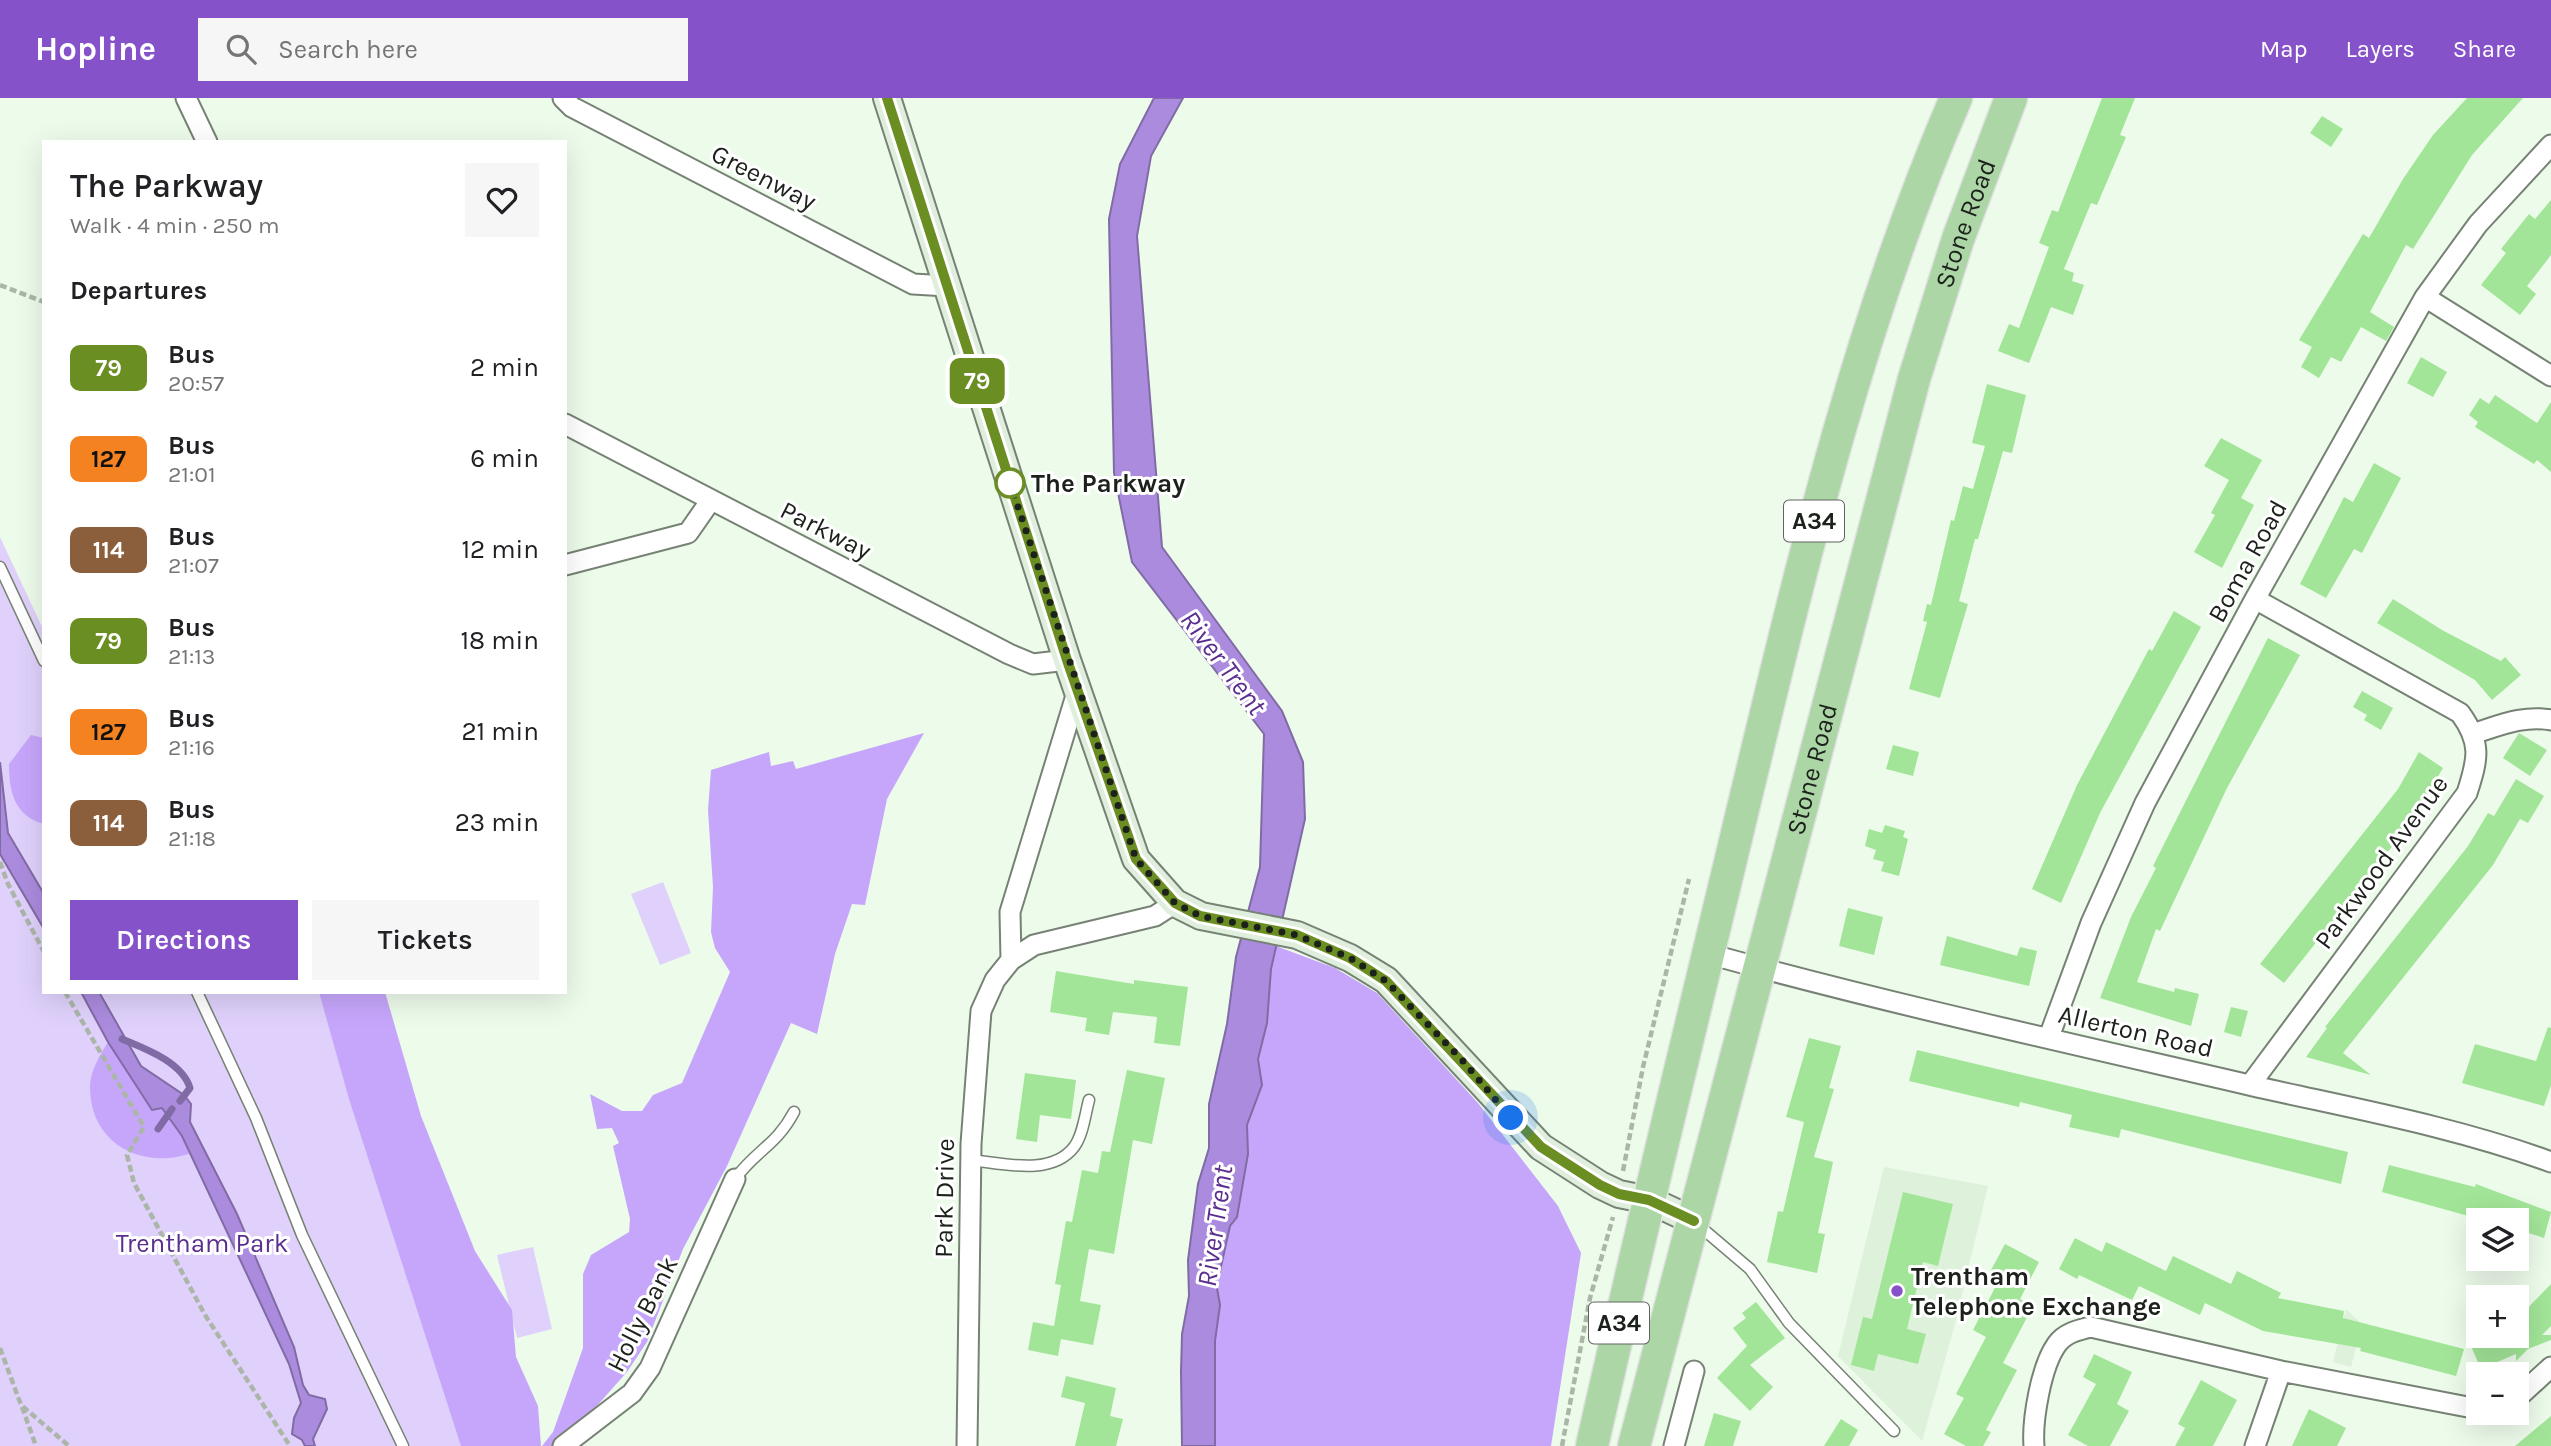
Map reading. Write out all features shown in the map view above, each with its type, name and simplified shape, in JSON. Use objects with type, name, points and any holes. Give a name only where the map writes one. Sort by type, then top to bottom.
[{"type":"highway","name":"Stone Road","points":[[1592,1446],[1634,1197],[1709,954],[1841,417],[1913,197],[1956,98]]},
{"type":"highway","name":"Stone Road","points":[[1634,1446],[1914,379],[1958,239],[2011,98]]},
{"type":"main road","points":[[887,98],[1067,660],[1136,859],[1175,903],[1200,916],[1297,935],[1350,958],[1386,981],[1541,1147],[1634,1197],[1694,1221]]},
{"type":"street","points":[[186,98],[206,140]]},
{"type":"street","name":"Greenway","points":[[563,98],[572,107],[913,284],[947,286]]},
{"type":"street","name":"Boma Road","points":[[2049,1037],[2091,923],[2145,803],[2255,599],[2426,297],[2478,224],[2551,145]]},
{"type":"street","points":[[2426,297],[2551,376]]},
{"type":"street","name":"Parkway","points":[[567,425],[1009,654],[1033,664],[1067,660]]},
{"type":"street","points":[[567,564],[688,533],[711,500]]},
{"type":"street","points":[[2255,599],[2460,713],[2475,733],[2516,720],[2551,720]]},
{"type":"street","points":[[1012,960],[1010,912],[1078,689]]},
{"type":"street","name":"Parkwood Avenue","points":[[2250,1085],[2467,793],[2476,767],[2475,733]]},
{"type":"street","name":"Park Drive","points":[[967,1446],[970,1160],[981,1011],[995,980],[1012,960],[1034,945],[1155,916],[1175,903]]},
{"type":"street","name":"Allerton Road","points":[[1709,954],[2250,1085],[2499,1142],[2551,1162]]},
{"type":"street","name":"Holly Bank","points":[[564,1446],[632,1394],[650,1368],[735,1179]]},
{"type":"street","points":[[2034,1446],[2032,1422],[2051,1356],[2058,1343],[2072,1332],[2091,1327],[2281,1371],[2466,1407]]},
{"type":"street","points":[[2529,1387],[2551,1367]]},
{"type":"street","points":[[1674,1446],[1694,1371]]},
{"type":"street","points":[[2255,1446],[2281,1371]]},
{"type":"lane","points":[[0,567],[42,657]]},
{"type":"lane","points":[[198,994],[256,1118],[302,1236],[403,1446]]},
{"type":"lane","points":[[970,1160],[1038,1166],[1057,1162],[1074,1147],[1089,1100]]},
{"type":"lane","points":[[735,1179],[755,1156],[776,1141],[794,1112]]},
{"type":"lane","points":[[1694,1221],[1750,1269],[1789,1323],[1894,1431]]},
{"type":"path","points":[[0,285],[42,301]]},
{"type":"path","points":[[0,862],[42,948]]},
{"type":"path","points":[[1562,1446],[1590,1298],[1634,1197],[1643,1067],[1689,878]]},
{"type":"path","points":[[66,994],[144,1127],[127,1155],[134,1183],[205,1315],[290,1446]]},
{"type":"path","points":[[0,1348],[36,1446]]},
{"type":"path","points":[[21,1405],[69,1446]]},
{"type":"shaded area","points":[[924,733],[887,799],[865,905],[852,904],[835,954],[817,1034],[791,1023],[727,1166],[683,1249],[647,1342],[627,1372],[579,1426],[580,1446],[542,1446],[553,1432],[583,1348],[583,1274],[591,1255],[629,1232],[630,1219],[613,1146],[619,1143],[612,1128],[597,1129],[590,1094],[622,1111],[642,1111],[653,1095],[682,1083],[730,972],[715,948],[711,932],[713,887],[708,810],[711,770],[769,752],[771,766],[793,761],[796,769]]},
{"type":"shaded area","points":[[31,735],[42,738],[42,823],[26,815],[15,801],[10,784],[9,764]]},
{"type":"shaded area","points":[[1276,946],[1335,968],[1377,993],[1478,1103],[1558,1206],[1581,1253],[1551,1446],[1215,1446],[1215,1341],[1220,1305],[1215,1277],[1220,1271],[1230,1226],[1237,1217],[1237,1204],[1245,1176],[1247,1125],[1262,1085],[1258,1059],[1267,1023],[1271,969]]},
{"type":"shaded area","points":[[320,994],[386,994],[421,1116],[475,1251],[512,1310],[516,1357],[538,1406],[541,1446],[461,1446],[349,1099]]},
{"type":"shaded area","points":[[108,1042],[152,1109],[162,1108],[182,1136],[189,1154],[153,1158],[121,1147],[108,1137],[92,1107],[90,1081]]},
{"type":"shaded area","points":[[1884,1167],[1988,1186],[1954,1328],[1922,1441],[1838,1356]]},
{"type":"shaded area","points":[[2346,1309],[2362,1324],[2351,1367],[2333,1362]]},
{"type":"green space","name":"Trentham Park","points":[[0,537],[42,627],[42,994],[325,994],[497,1446],[0,1446]]},
{"type":"green space","points":[[663,882],[691,953],[660,965],[631,894]]},
{"type":"green space","points":[[533,1247],[552,1329],[517,1338],[497,1255]]},
{"type":"water","name":"River Trent","points":[[1154,98],[1183,98],[1151,156],[1137,236],[1162,547],[1282,711],[1303,762],[1305,819],[1271,969],[1267,1023],[1258,1059],[1262,1085],[1247,1125],[1248,1154],[1237,1217],[1230,1226],[1220,1271],[1215,1277],[1220,1305],[1215,1341],[1215,1446],[1182,1446],[1182,1334],[1189,1296],[1188,1260],[1198,1184],[1209,1148],[1209,1104],[1227,1024],[1236,957],[1260,867],[1264,734],[1132,562],[1114,473],[1109,219],[1120,164]]},
{"type":"water","points":[[0,762],[8,833],[42,891],[42,926],[0,854]]},
{"type":"water","points":[[82,994],[100,994],[141,1066],[184,1095],[191,1104],[190,1122],[237,1214],[294,1347],[303,1385],[309,1395],[325,1399],[327,1409],[313,1439],[315,1446],[305,1446],[302,1440],[292,1434],[294,1418],[301,1403],[289,1364],[182,1136],[162,1108],[152,1110],[108,1042]]},
{"type":"building","points":[[2102,98],[2135,98],[2120,135],[2126,137],[2097,205],[2091,203],[2064,269],[2074,273],[2072,281],[2084,285],[2073,315],[2051,307],[2029,363],[1998,351],[2009,324],[2019,328],[2049,247],[2039,243],[2052,210],[2058,212]]},
{"type":"building","points":[[2467,98],[2523,98],[2472,155],[2413,249],[2406,245],[2370,312],[2394,327],[2386,341],[2361,327],[2341,362],[2331,357],[2319,378],[2301,367],[2312,347],[2299,340],[2363,234],[2369,238],[2403,179],[2433,135]]},
{"type":"building","points":[[2322,116],[2343,129],[2331,147],[2310,133]]},
{"type":"building","points":[[2551,200],[2551,255],[2527,286],[2536,294],[2520,315],[2481,285],[2506,253],[2501,249],[2529,214],[2535,219]]},
{"type":"building","points":[[2421,357],[2447,372],[2433,397],[2407,383]]},
{"type":"building","points":[[1987,384],[2026,395],[2012,453],[2003,451],[1978,539],[1975,539],[1959,601],[1968,604],[1940,698],[1909,689],[1927,622],[1923,621],[1927,604],[1931,605],[1951,520],[1954,521],[1963,486],[1973,489],[1985,446],[1972,443]]},
{"type":"building","points":[[2495,395],[2537,423],[2551,402],[2551,472],[2537,460],[2534,464],[2475,427],[2478,422],[2469,415],[2480,398],[2489,404]]},
{"type":"building","points":[[2221,438],[2262,460],[2241,498],[2254,505],[2222,568],[2194,552],[2215,515],[2211,513],[2229,480],[2204,466]]},
{"type":"building","points":[[2374,463],[2401,478],[2362,553],[2354,549],[2326,598],[2300,584],[2344,497],[2353,502]]},
{"type":"building","points":[[2393,599],[2442,630],[2501,661],[2505,657],[2521,675],[2492,700],[2475,680],[2377,623]]},
{"type":"building","points":[[2174,611],[2201,627],[2100,813],[2061,903],[2032,889],[2077,785],[2149,649],[2152,651]]},
{"type":"building","points":[[2268,638],[2300,655],[2226,790],[2160,931],[2156,929],[2137,982],[2174,992],[2175,988],[2199,994],[2191,1026],[2100,998],[2131,917],[2156,868],[2153,866]]},
{"type":"building","points":[[2362,691],[2393,708],[2381,730],[2364,720],[2367,715],[2353,707]]},
{"type":"building","points":[[2519,733],[2547,750],[2530,776],[2503,758]]},
{"type":"building","points":[[1893,745],[1919,752],[1913,776],[1886,769]]},
{"type":"building","points":[[2419,752],[2443,768],[2413,820],[2284,983],[2260,964],[2398,789]]},
{"type":"building","points":[[2516,779],[2544,796],[2528,823],[2520,819],[2493,865],[2343,1053],[2371,1075],[2306,1057],[2327,1028],[2325,1027],[2468,846],[2488,813],[2494,816]]},
{"type":"building","points":[[1885,825],[1905,831],[1903,837],[1908,839],[1899,876],[1881,871],[1884,862],[1873,859],[1876,850],[1865,846],[1869,829],[1882,833]]},
{"type":"building","points":[[1848,908],[1883,917],[1874,955],[1839,946]]},
{"type":"building","points":[[1947,936],[2017,956],[2020,947],[2037,951],[2029,986],[1940,965]]},
{"type":"building","points":[[1056,971],[1134,984],[1134,980],[1188,987],[1180,1046],[1154,1043],[1157,1017],[1113,1012],[1109,1035],[1085,1031],[1087,1018],[1050,1012]]},
{"type":"building","points":[[2231,1007],[2248,1011],[2241,1037],[2224,1032]]},
{"type":"building","points":[[2548,1027],[2551,1028],[2551,1085],[2544,1106],[2462,1083],[2475,1044],[2536,1061]]},
{"type":"building","points":[[1809,1038],[1841,1046],[1829,1088],[1834,1089],[1814,1157],[1833,1162],[1818,1233],[1825,1234],[1817,1273],[1767,1262],[1778,1211],[1783,1212],[1804,1122],[1786,1117]]},
{"type":"building","points":[[1917,1050],[2348,1152],[2341,1184],[2121,1129],[2119,1138],[2069,1127],[2072,1115],[2020,1102],[2019,1107],[1909,1081]]},
{"type":"building","points":[[1127,1070],[1165,1078],[1152,1144],[1133,1140],[1114,1254],[1089,1249],[1080,1301],[1101,1305],[1093,1345],[1061,1339],[1058,1356],[1028,1350],[1033,1322],[1054,1326],[1061,1285],[1055,1284],[1066,1221],[1072,1222],[1082,1170],[1098,1173],[1102,1151],[1110,1152]]},
{"type":"building","points":[[1025,1073],[1076,1080],[1071,1119],[1040,1115],[1037,1142],[1016,1139]]},
{"type":"building","points":[[2389,1165],[2475,1187],[2476,1184],[2551,1212],[2544,1238],[2529,1233],[2529,1208],[2466,1208],[2466,1215],[2382,1192]]},
{"type":"building","name":"Trentham Telephone Exchange","points":[[1903,1192],[1953,1204],[1938,1266],[1923,1262],[1907,1329],[1926,1334],[1918,1364],[1878,1354],[1874,1371],[1851,1365],[1863,1317],[1872,1319]]},
{"type":"building","points":[[2075,1238],[2102,1252],[2106,1242],[2166,1271],[2173,1256],[2231,1284],[2237,1271],[2281,1293],[2278,1298],[2344,1311],[2343,1318],[2464,1349],[2456,1376],[2360,1351],[2361,1348],[2263,1331],[2205,1303],[2200,1315],[2139,1286],[2132,1300],[2079,1275],[2077,1279],[2059,1269]]},
{"type":"building","points":[[2005,1244],[2039,1262],[2020,1299],[2033,1306],[2003,1363],[2017,1370],[1986,1430],[1991,1432],[1983,1446],[1966,1446],[1944,1434],[1964,1398],[1956,1394],[1986,1337],[1973,1330],[2000,1278],[1990,1272]]},
{"type":"building","points":[[2551,1284],[2551,1326],[2542,1335],[2551,1335],[2551,1340],[2528,1349],[2516,1361],[2516,1354],[2497,1362],[2478,1362],[2472,1348],[2529,1348],[2529,1307]]},
{"type":"building","points":[[1756,1302],[1785,1338],[1750,1365],[1773,1387],[1750,1411],[1717,1378],[1747,1346],[1733,1328],[1746,1318],[1742,1313]]},
{"type":"building","points":[[2094,1354],[2132,1372],[2117,1404],[2129,1411],[2110,1446],[2088,1446],[2068,1435],[2096,1384],[2083,1377]]},
{"type":"building","points":[[1066,1376],[1116,1388],[1110,1416],[1123,1419],[1116,1446],[1075,1446],[1085,1403],[1061,1397]]},
{"type":"building","points":[[2201,1380],[2237,1400],[2213,1446],[2175,1446],[2185,1428],[2178,1424]]},
{"type":"building","points":[[2309,1409],[2346,1428],[2337,1446],[2292,1446]]},
{"type":"building","points":[[1714,1413],[1741,1421],[1733,1446],[1704,1446]]},
{"type":"building","points":[[2551,1416],[2551,1446],[2515,1446]]},
{"type":"building","points":[[1841,1419],[1858,1430],[1849,1446],[1824,1446]]},
{"type":"waterway","points":[[122,1039],[162,1057],[179,1071],[190,1088],[180,1101]]},
{"type":"waterway","points":[[158,1129],[172,1109]]},
{"type":"bus line","name":"79","points":[[887,98],[1067,660],[1136,859],[1175,903],[1200,916],[1297,935],[1350,958],[1386,981],[1464,1062],[1511,1118],[1541,1147],[1600,1185],[1619,1194],[1649,1200],[1694,1221]]},
{"type":"place","name":"The Parkway","points":[[1010,483]]},
{"type":"place","name":"Trentham Telephone Exchange","points":[[1897,1291]]},
{"type":"route","points":[[1010,483],[1067,660],[1136,859],[1175,903],[1200,916],[1297,935],[1350,958],[1386,981],[1464,1062],[1511,1118]]}]
